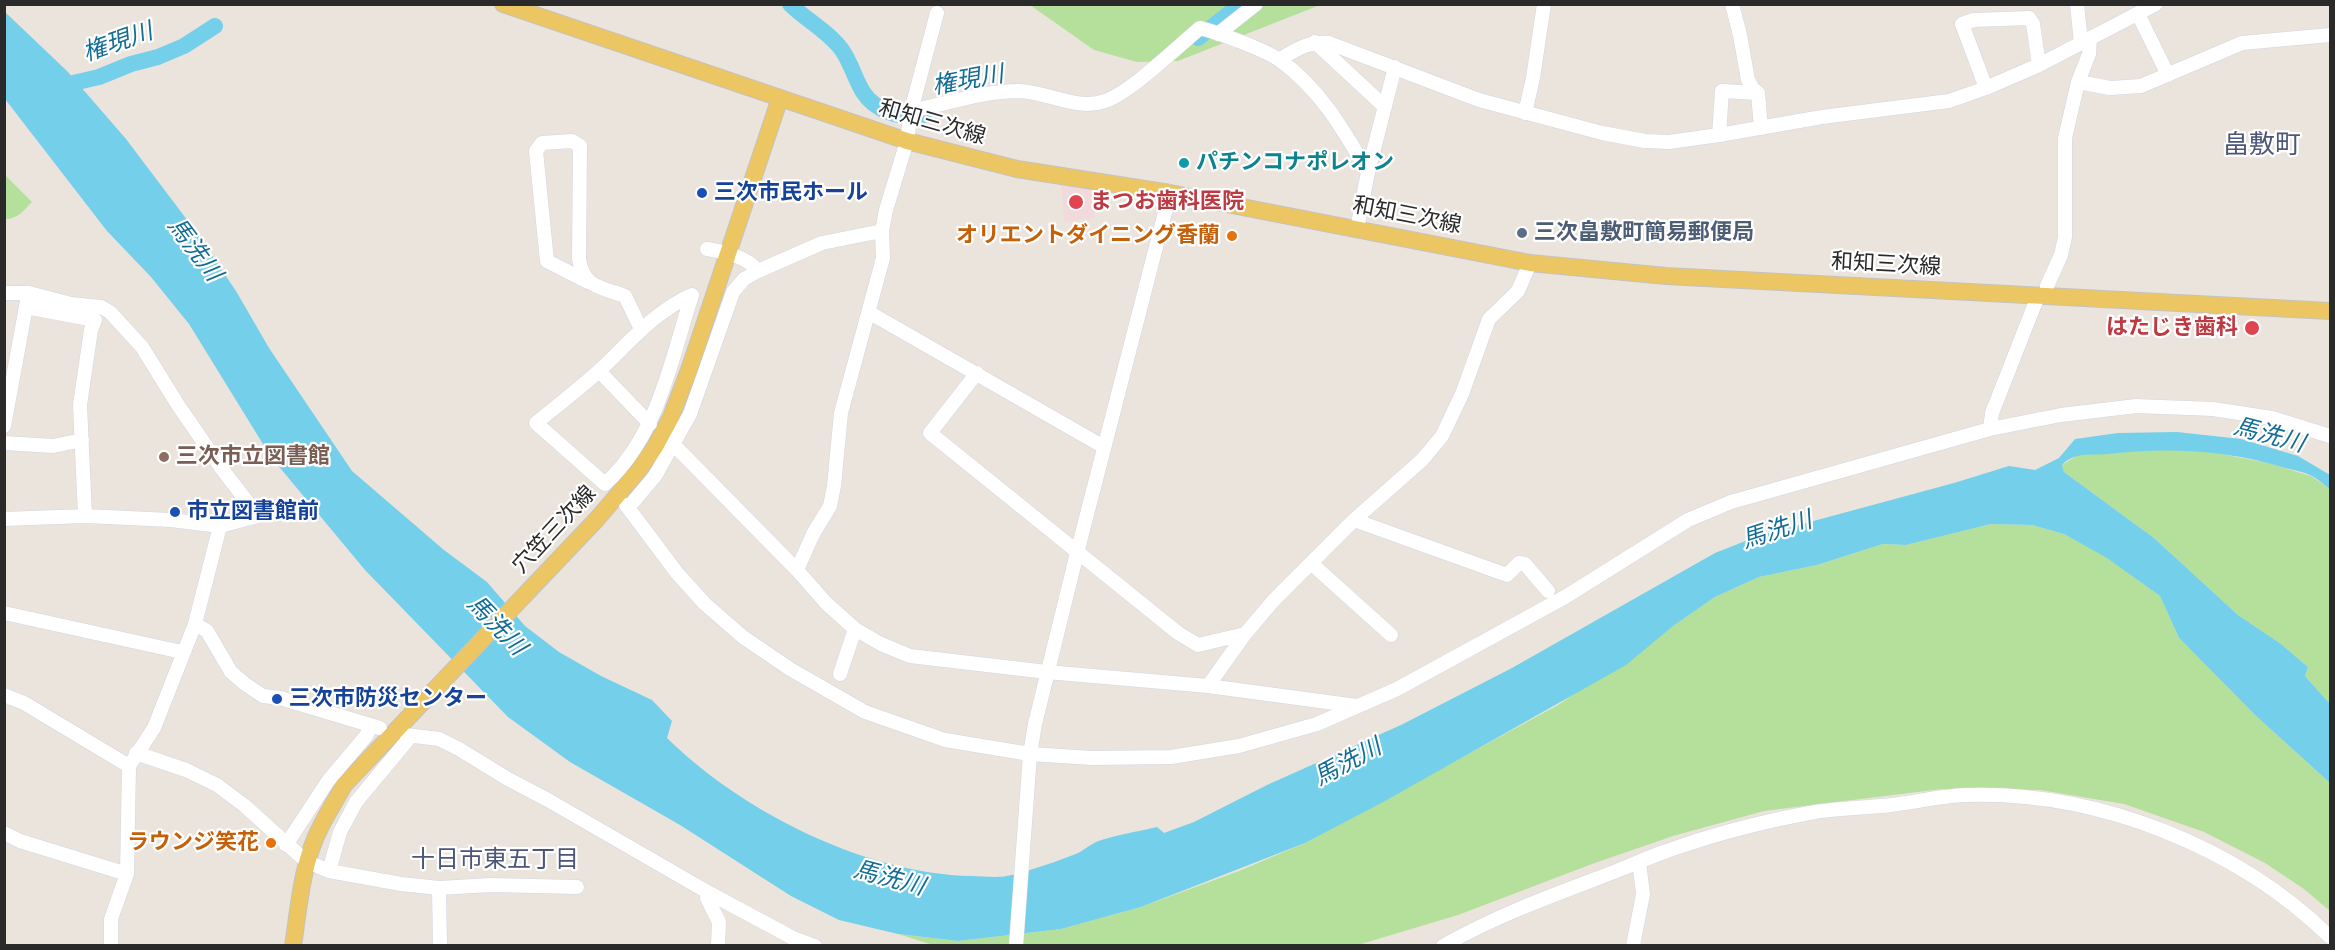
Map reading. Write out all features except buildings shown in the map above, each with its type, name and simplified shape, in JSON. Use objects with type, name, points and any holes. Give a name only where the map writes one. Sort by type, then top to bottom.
[{"type":"main road","name":"和知三次線","points":[[503,4],[780,98],[909,123],[1017,169],[1170,193],[1530,263],[1666,276],[2331,311]]},
{"type":"main road","name":"穴笠三次線","points":[[293,945],[308,862],[320,826],[344,785],[597,519],[629,483],[655,447],[671,417],[689,370],[780,98]]},
{"type":"street","points":[[909,123],[947,104],[989,92],[1022,91],[1079,103],[1097,104],[1108,100],[1211,31],[1256,4]]},
{"type":"street","points":[[1525,113],[1533,78],[1544,4]]},
{"type":"street","points":[[1732,4],[1748,80],[1758,93],[1761,128]]},
{"type":"street","points":[[1990,429],[1992,413],[2061,255],[2065,237],[2065,138],[2078,82],[2089,54],[2077,4]]},
{"type":"street","points":[[1280,59],[1299,47],[1315,42],[1346,48],[1479,100],[1602,133],[1645,141],[1669,142],[1822,117],[1949,101],[1986,88],[2038,65],[2156,4]]},
{"type":"street","points":[[797,570],[813,534],[830,506],[841,413],[870,313],[883,258],[882,231],[937,13]]},
{"type":"street","points":[[2138,14],[2168,75]]},
{"type":"street","points":[[1986,88],[1962,24],[1974,20],[2029,18],[2033,24],[2038,65]]},
{"type":"street","points":[[1211,31],[1280,59],[1311,87],[1338,121],[1368,172]]},
{"type":"street","points":[[2078,82],[2102,87],[2141,86],[2242,43],[2331,35]]},
{"type":"street","points":[[1315,42],[1385,107]]},
{"type":"street","points":[[1357,229],[1368,172],[1395,67]]},
{"type":"street","points":[[1719,135],[1722,92],[1758,93]]},
{"type":"street","points":[[588,282],[580,272],[579,259],[580,146],[572,141],[542,144],[536,151],[547,261],[588,282],[625,296],[641,330]]},
{"type":"street","points":[[1016,945],[1030,761],[1035,724],[1170,193]]},
{"type":"street","points":[[882,231],[822,243],[744,279],[733,292],[690,414],[655,476],[627,507],[677,573],[705,604],[743,637],[790,669],[865,712],[945,740],[1030,761],[1171,757],[1239,746],[1317,723],[1397,689],[1565,597],[1688,520],[1760,493],[1990,429],[2061,415],[2136,406],[2223,410],[2272,418],[2331,436]]},
{"type":"street","points":[[707,249],[727,253],[752,263],[758,271]]},
{"type":"street","points":[[1208,686],[1245,634],[1274,600],[1354,520],[1422,460],[1442,436],[1462,394],[1489,319],[1518,291],[1530,263]]},
{"type":"street","points":[[4,426],[29,292]]},
{"type":"street","points":[[4,293],[29,292],[71,304],[101,307],[110,312],[142,347],[178,405],[258,516],[220,526],[171,520],[85,516],[4,519]]},
{"type":"street","points":[[692,295],[650,424],[616,473],[605,484],[536,423],[599,371],[641,330],[673,304],[692,295]]},
{"type":"street","points":[[26,307],[95,320],[91,330],[80,405],[85,516]]},
{"type":"street","points":[[870,313],[1104,447]]},
{"type":"street","points":[[599,371],[650,424]]},
{"type":"street","points":[[977,373],[930,433],[1178,633],[1198,645],[1245,634]]},
{"type":"street","points":[[4,442],[53,446],[82,440]]},
{"type":"street","points":[[674,445],[797,570],[825,603],[855,629],[881,644],[910,656],[1047,672],[1208,686],[1359,706]]},
{"type":"street","points":[[1354,520],[1507,575],[1519,563],[1525,564],[1548,591]]},
{"type":"street","points":[[111,945],[111,919],[127,874],[129,766],[154,728],[182,652],[195,624],[220,526]]},
{"type":"street","points":[[1312,564],[1391,634]]},
{"type":"street","points":[[4,613],[182,652]]},
{"type":"street","points":[[195,624],[207,630],[231,672],[263,696],[280,698],[376,727],[328,782],[286,844]]},
{"type":"street","points":[[840,674],[855,629]]},
{"type":"street","points":[[4,695],[24,703],[129,766]]},
{"type":"street","points":[[329,871],[340,832],[356,802],[408,736],[439,739],[711,894],[793,938],[815,945]]},
{"type":"street","points":[[136,753],[186,770],[217,786],[245,806],[308,862],[329,871],[401,884],[439,888],[491,885],[577,887]]},
{"type":"street","points":[[1443,945],[1504,915],[1707,838],[1816,812],[1967,795],[2015,797],[2079,805],[2126,817],[2181,838],[2258,880],[2284,898],[2331,937]]},
{"type":"street","points":[[4,833],[20,841],[127,874]]},
{"type":"street","points":[[1633,945],[1643,894],[1639,862]]},
{"type":"street","points":[[439,888],[440,945]]},
{"type":"street","points":[[707,898],[719,922],[718,945]]},
{"type":"shaded area","points":[[1061,181],[1091,186],[1095,218],[1064,222]]},
{"type":"green space","points":[[1030,5],[1320,5],[1178,61],[1137,62],[1094,50]]},
{"type":"green space","points":[[4,174],[32,202],[17,216],[10,219],[5,219]]},
{"type":"green space","points":[[2142,450],[2200,450],[2268,463],[2311,476],[2330,489],[2330,704],[2305,676],[2308,667],[2281,644],[2238,615],[2154,538],[2064,472],[2062,465],[2081,453],[2104,454]]},
{"type":"green space","points":[[1991,524],[2032,525],[2064,534],[2107,557],[2160,596],[2179,638],[2255,715],[2330,783],[2330,911],[2304,889],[2265,863],[2204,832],[2124,804],[2040,790],[1942,789],[1764,811],[1673,836],[1458,915],[1358,945],[936,946],[898,934],[958,941],[1061,929],[1141,907],[1239,871],[1305,843],[1558,705],[1715,597],[1759,577],[1817,565],[1883,544],[1906,545]]},
{"type":"water","name":"馬洗川","points":[[4,11],[68,72],[126,139],[194,229],[236,291],[269,348],[352,471],[444,550],[487,582],[525,626],[559,652],[601,676],[652,700],[672,721],[667,738],[697,765],[768,813],[807,834],[848,851],[889,864],[931,872],[998,877],[1055,862],[1110,837],[1157,827],[1164,833],[1194,822],[1267,785],[1401,725],[1512,668],[1715,553],[1758,536],[2009,466],[2035,470],[2059,458],[2075,439],[2118,433],[2177,432],[2241,439],[2298,456],[2330,475],[2330,489],[2309,475],[2263,462],[2219,454],[2175,451],[2083,455],[2072,458],[2062,465],[2064,472],[2154,538],[2238,615],[2281,644],[2308,667],[2305,676],[2330,704],[2330,783],[2255,715],[2179,638],[2160,596],[2107,558],[2064,534],[2032,525],[1991,524],[1906,545],[1883,544],[1817,565],[1759,577],[1715,597],[1673,626],[1626,665],[1385,801],[1305,843],[1141,907],[1061,929],[958,941],[898,934],[839,920],[791,896],[680,825],[570,762],[508,717],[365,570],[271,457],[189,324],[151,277],[107,231],[5,99]]},
{"type":"waterway","name":"権現川","points":[[790,4],[837,44],[863,92],[874,104],[898,115],[924,115]]},
{"type":"waterway","name":"権現川","points":[[1198,38],[1241,4]]},
{"type":"waterway","name":"権現川","points":[[56,87],[99,77],[131,64],[158,57],[184,46],[215,26]]},
{"type":"place","name":"パチンコナポレオン","points":[[1184,163]]},
{"type":"place","name":"三次市民ホール","points":[[702,193]]},
{"type":"place","name":"まつお歯科医院","points":[[1076,202]]},
{"type":"place","name":"三次畠敷町簡易郵便局","points":[[1522,233]]},
{"type":"place","name":"オリエントダイニング香蘭","points":[[1232,236]]},
{"type":"place","name":"はたじき歯科","points":[[2252,328]]},
{"type":"place","name":"三次市立図書館","points":[[164,457]]},
{"type":"place","name":"市立図書館前","points":[[175,512]]},
{"type":"place","name":"三次市防災センター","points":[[277,699]]},
{"type":"place","name":"ラウンジ笑花","points":[[271,843]]},
{"type":"district","name":"畠敷町","points":[[2262,146]]},
{"type":"district","name":"十日市東五丁目","points":[[495,860]]}]
